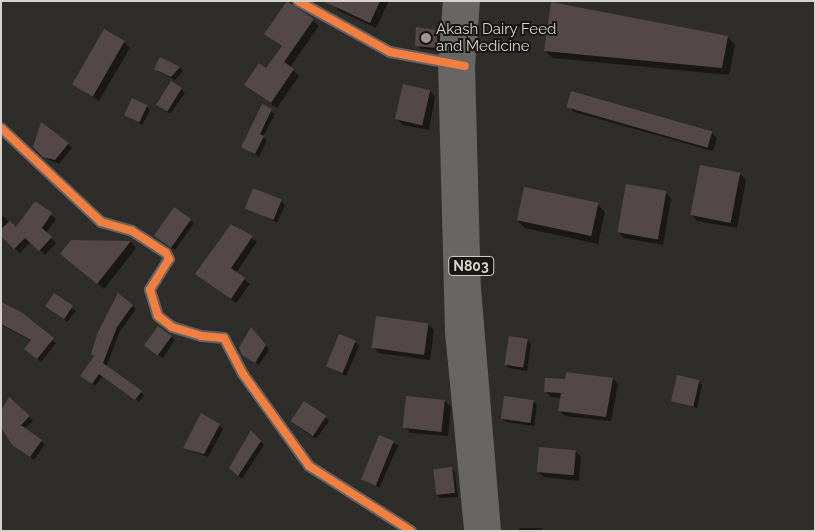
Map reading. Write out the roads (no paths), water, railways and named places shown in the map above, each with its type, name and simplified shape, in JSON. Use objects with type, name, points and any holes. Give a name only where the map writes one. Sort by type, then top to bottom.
[{"type":"highway","name":"N803","points":[[453,1],[457,64],[464,332],[474,531]]},
{"type":"highway","name":"N803","points":[[457,64],[470,1]]},
{"type":"highway","name":"N803","points":[[464,332],[491,531]]},
{"type":"street","points":[[298,1],[390,52],[457,64]]},
{"type":"street","points":[[1,128],[101,222],[132,231],[166,254],[169,259],[150,290],[158,316],[172,327],[201,336],[224,338],[243,374],[309,466],[410,531]]},
{"type":"place","name":"Akash Dairy Feed and Medicine","points":[[426,38]]}]
